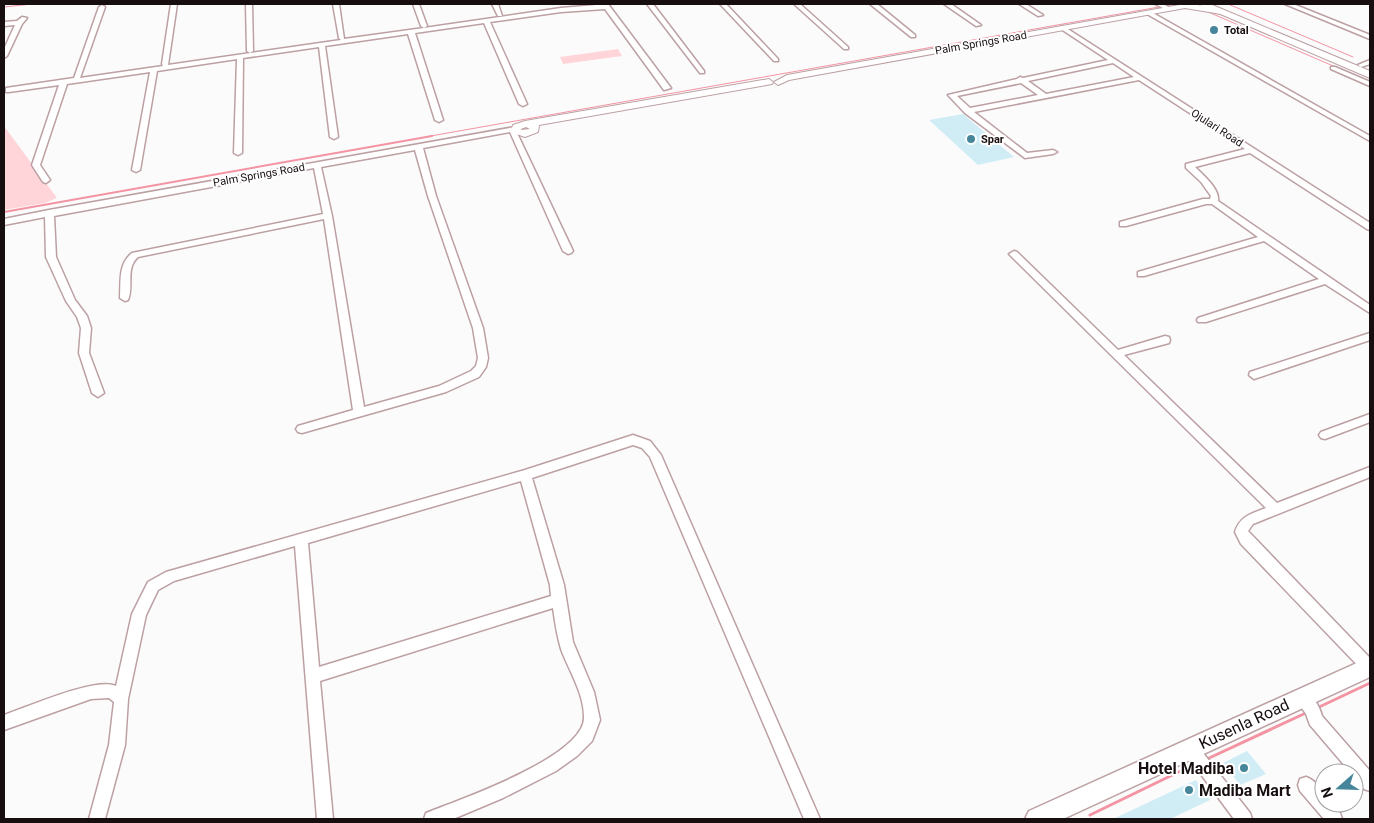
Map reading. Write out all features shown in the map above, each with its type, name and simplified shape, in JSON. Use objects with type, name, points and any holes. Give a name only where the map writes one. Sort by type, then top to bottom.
[{"type":"highway","points":[[1202,4],[1218,8],[1367,65]]},
{"type":"highway","points":[[1218,8],[1370,75]]},
{"type":"main road","name":"Kusenla Road","points":[[1040,819],[1370,667]]},
{"type":"street","points":[[165,64],[174,4]]},
{"type":"street","points":[[249,4],[250,51]]},
{"type":"street","points":[[336,4],[342,38]]},
{"type":"street","points":[[416,4],[424,26]]},
{"type":"street","points":[[494,4],[500,15]]},
{"type":"street","points":[[6,89],[500,15],[553,4]]},
{"type":"street","points":[[651,4],[702,72]]},
{"type":"street","points":[[723,4],[776,60]]},
{"type":"street","points":[[797,4],[846,48]]},
{"type":"street","points":[[872,4],[913,36]]},
{"type":"street","points":[[947,4],[978,25]]},
{"type":"street","points":[[1022,4],[1040,16]]},
{"type":"street","points":[[1288,4],[1370,37]]},
{"type":"street","points":[[6,89],[606,5],[667,88]]},
{"type":"street","name":"Palm Springs Road","points":[[4,222],[513,129],[518,126],[532,126],[772,83],[787,78],[1149,13],[1164,7],[1187,5],[1218,8]]},
{"type":"street","points":[[77,77],[102,7]]},
{"type":"street","points":[[1149,13],[1370,139]]},
{"type":"street","points":[[4,24],[22,20],[4,56]]},
{"type":"street","points":[[486,21],[524,104]]},
{"type":"street","name":"Ojulari Road","points":[[1063,28],[1370,227]]},
{"type":"street","points":[[411,32],[439,120]]},
{"type":"street","points":[[322,44],[334,137]]},
{"type":"street","points":[[238,153],[240,56]]},
{"type":"street","points":[[1052,152],[1025,156],[968,111],[952,94],[1113,61]]},
{"type":"street","points":[[1333,68],[1370,84]]},
{"type":"street","points":[[136,170],[154,69]]},
{"type":"street","points":[[968,111],[1140,78]]},
{"type":"street","points":[[1020,79],[1044,96]]},
{"type":"street","points":[[46,180],[36,165],[64,82]]},
{"type":"street","points":[[513,129],[568,251]]},
{"type":"street","points":[[302,429],[460,382],[475,374],[481,367],[483,358],[478,328],[432,196],[418,146]]},
{"type":"street","points":[[1214,202],[1215,196],[1204,180],[1189,166],[1251,150]]},
{"type":"street","points":[[317,165],[328,216],[359,413]]},
{"type":"street","points":[[1123,224],[1206,202],[1214,202],[1370,310]]},
{"type":"street","points":[[49,213],[51,257],[71,301],[82,316],[86,328],[84,353],[98,393]]},
{"type":"street","points":[[125,298],[127,269],[129,262],[135,255],[328,216]]},
{"type":"street","points":[[1141,274],[1265,238]]},
{"type":"street","points":[[1014,254],[1275,508]]},
{"type":"street","points":[[1202,320],[1327,280]]},
{"type":"street","points":[[1254,375],[1370,336]]},
{"type":"street","points":[[1116,354],[1165,340]]},
{"type":"street","points":[[1325,435],[1370,418]]},
{"type":"street","points":[[97,819],[120,730],[121,699],[139,614],[153,586],[171,576],[525,474],[633,440],[643,442],[650,447],[676,500],[812,819]]},
{"type":"street","points":[[432,819],[507,789],[559,761],[581,744],[592,722],[590,708],[567,646],[557,585],[525,474]]},
{"type":"street","points":[[1367,477],[1275,508],[1249,520],[1242,526],[1241,532],[1246,540],[1370,667]]},
{"type":"street","points":[[301,539],[325,819]]},
{"type":"street","points":[[313,676],[558,600]]},
{"type":"street","points":[[4,724],[91,692],[110,691],[121,699]]},
{"type":"street","points":[[1302,698],[1313,710],[1315,720],[1370,783]]},
{"type":"street","points":[[1191,749],[1244,819]]},
{"type":"street","points":[[1306,785],[1334,819]]},
{"type":"shaded area","points":[[618,49],[622,56],[563,64],[560,57]]},
{"type":"shaded area","points":[[4,126],[57,198],[45,203],[4,210]]},
{"type":"building","name":"Spar","points":[[963,114],[1014,157],[978,165],[929,120]]},
{"type":"building","name":"Hotel Madiba","points":[[1247,751],[1266,774],[1240,785],[1223,763]]},
{"type":"building","name":"Madiba Mart","points":[[1196,780],[1210,800],[1170,819],[1113,819]]},
{"type":"waterway","points":[[4,7],[32,4]]},
{"type":"waterway","points":[[425,137],[1176,4]]},
{"type":"waterway","points":[[1228,4],[1353,57]]},
{"type":"waterway","points":[[1206,11],[1354,75]]},
{"type":"waterway","points":[[4,212],[432,136]]},
{"type":"waterway","points":[[1317,708],[1370,683]]},
{"type":"waterway","points":[[1207,759],[1308,712]]},
{"type":"waterway","points":[[1090,815],[1193,765]]},
{"type":"place","name":"Total","points":[[1214,30]]},
{"type":"place","name":"Spar","points":[[971,139]]},
{"type":"place","name":"Hotel Madiba","points":[[1244,768]]},
{"type":"place","name":"Madiba Mart","points":[[1189,790]]}]
